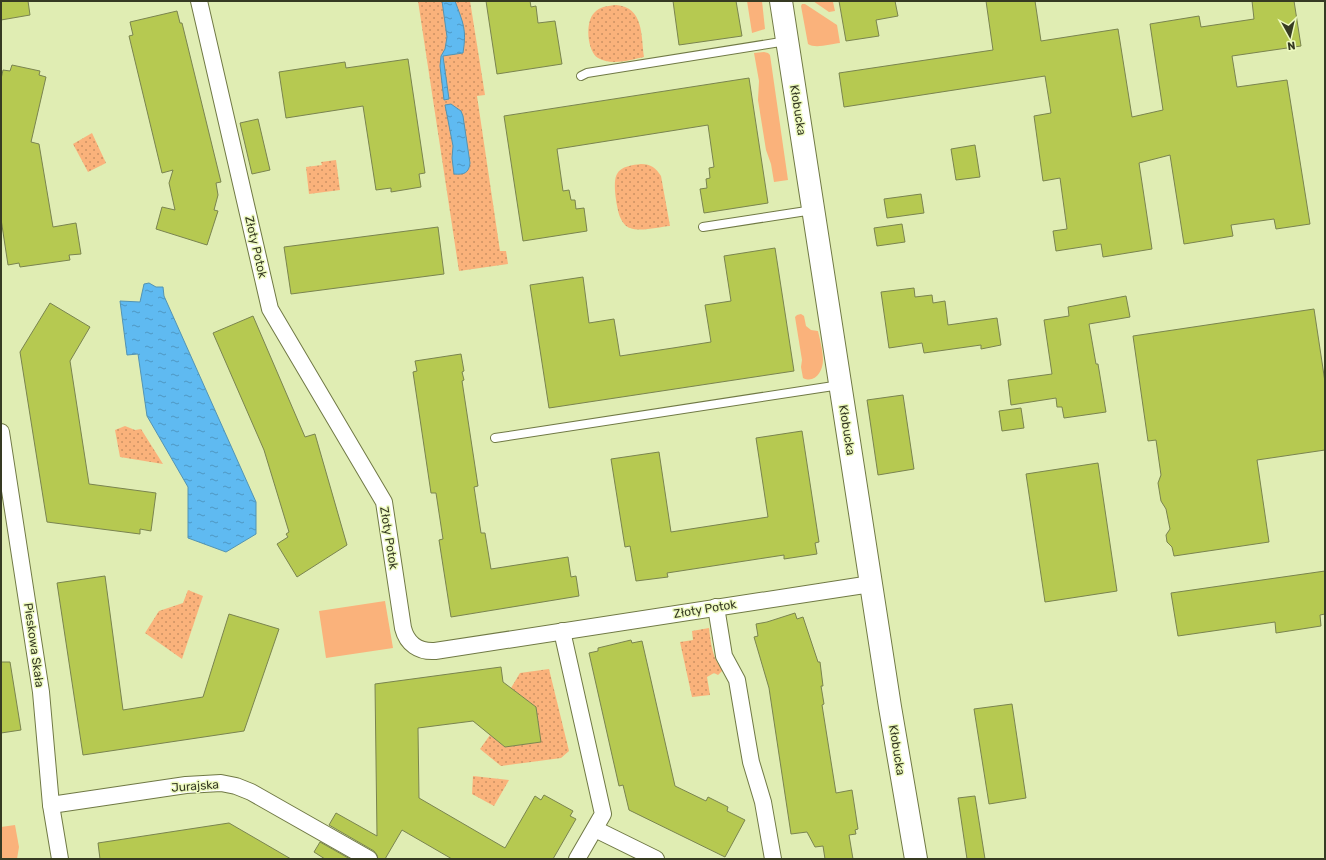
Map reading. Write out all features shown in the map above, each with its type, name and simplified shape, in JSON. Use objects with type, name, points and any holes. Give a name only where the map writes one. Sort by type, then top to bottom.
[{"type":"street","name":"Złoty Potok","points":[[199,1],[270,309],[384,502],[405,635],[414,646],[420,650],[428,651],[871,584]]},
{"type":"street","name":"Kłobucka","points":[[781,1],[871,584],[916,859]]},
{"type":"street","name":"Pieskowa Skała","points":[[1,432],[41,692],[52,805],[60,859]]},
{"type":"street","points":[[716,607],[724,656],[737,680],[750,754],[763,802],[773,859]]},
{"type":"street","points":[[562,631],[603,814],[577,859]]},
{"type":"street","name":"Jurajska","points":[[52,805],[186,785],[221,783],[236,786],[251,792],[369,859]]},
{"type":"street","points":[[595,829],[656,859]]},
{"type":"lane","points":[[581,76],[587,73],[788,41]]},
{"type":"lane","points":[[703,227],[814,210]]},
{"type":"lane","points":[[495,438],[840,385]]},
{"type":"shaded area","points":[[418,1],[470,1],[485,95],[477,96],[500,251],[506,251],[508,264],[459,271]]},
{"type":"shaded area","points":[[747,1],[762,1],[765,29],[752,33]]},
{"type":"shaded area","points":[[813,1],[838,1],[833,2],[835,11],[829,12]]},
{"type":"shaded area","points":[[802,4],[805,4],[837,25],[840,43],[819,46],[808,44],[801,6]]},
{"type":"shaded area","points":[[616,5],[625,7],[632,11],[636,17],[641,32],[644,57],[621,62],[609,62],[598,58],[591,49],[588,29],[591,17],[599,9]]},
{"type":"shaded area","points":[[764,52],[770,55],[788,180],[774,182],[771,164],[766,150],[758,100],[759,81],[754,53]]},
{"type":"shaded area","points":[[92,133],[106,163],[88,172],[73,144]]},
{"type":"shaded area","points":[[336,160],[340,190],[309,194],[306,167],[322,165],[321,162]]},
{"type":"shaded area","points":[[641,164],[653,167],[661,176],[670,226],[634,229],[627,227],[621,219],[616,196],[615,183],[617,174],[621,169],[631,165]]},
{"type":"shaded area","points":[[801,314],[804,316],[806,326],[811,330],[818,331],[822,349],[822,368],[815,378],[811,379],[803,378],[801,367],[802,360],[795,317]]},
{"type":"shaded area","points":[[125,426],[135,430],[141,429],[163,464],[120,457],[115,430]]},
{"type":"shaded area","points":[[188,590],[203,596],[182,659],[145,633],[159,611],[183,603]]},
{"type":"shaded area","points":[[385,601],[393,648],[326,658],[319,611]]},
{"type":"shaded area","points":[[709,628],[714,656],[719,666],[723,670],[718,675],[714,673],[707,677],[710,695],[692,697],[680,642],[693,640],[692,631]]},
{"type":"shaded area","points":[[549,669],[569,751],[561,758],[501,766],[480,749],[490,735],[505,747],[541,742],[536,707],[511,688],[520,673]]},
{"type":"shaded area","points":[[473,776],[509,780],[494,806],[472,794]]},
{"type":"shaded area","points":[[15,825],[19,847],[17,859],[1,859],[1,827]]},
{"type":"water","points":[[442,1],[455,1],[462,21],[465,38],[463,53],[443,56],[449,99],[444,100],[440,66],[441,56],[445,49],[447,37]]},
{"type":"water","points":[[451,104],[461,111],[463,116],[470,163],[467,171],[461,174],[454,174],[452,158],[453,146],[445,105]]},
{"type":"water","points":[[149,283],[156,287],[163,287],[164,296],[256,502],[256,534],[226,552],[188,538],[188,487],[147,416],[138,354],[127,355],[120,301],[140,302],[144,284]]},
{"type":"building","points":[[1,1],[28,1],[30,15],[1,20]]},
{"type":"building","points":[[486,1],[530,1],[531,7],[536,6],[538,23],[555,21],[562,64],[497,74]]},
{"type":"building","points":[[673,1],[736,1],[742,36],[679,45]]},
{"type":"building","points":[[839,1],[895,1],[898,16],[876,20],[879,36],[846,41]]},
{"type":"building","points":[[986,1],[1035,1],[1041,41],[1118,29],[1132,117],[1163,110],[1150,24],[1199,16],[1201,27],[1254,19],[1252,1],[1294,1],[1301,46],[1232,56],[1237,87],[1287,80],[1310,224],[1276,229],[1274,219],[1231,225],[1233,236],[1184,244],[1170,155],[1139,163],[1152,249],[1103,257],[1101,244],[1056,251],[1053,231],[1067,229],[1060,178],[1043,181],[1034,116],[1051,113],[1045,76],[844,107],[839,73],[993,50]]},
{"type":"building","points":[[177,11],[180,23],[182,23],[221,182],[216,183],[218,195],[214,210],[218,211],[207,245],[156,229],[162,207],[175,210],[169,183],[173,170],[162,173],[129,36],[133,35],[130,22]]},
{"type":"building","points":[[408,59],[425,173],[419,174],[421,187],[391,192],[391,188],[376,190],[363,106],[286,118],[279,72],[345,62],[346,68]]},
{"type":"building","points":[[12,65],[40,71],[39,75],[46,77],[31,142],[39,144],[53,227],[76,223],[81,254],[69,255],[70,260],[20,267],[19,263],[8,265],[1,219],[1,79],[3,70],[10,71]]},
{"type":"building","points":[[749,78],[768,203],[704,213],[700,189],[707,188],[706,179],[710,178],[709,168],[714,167],[708,125],[557,149],[563,191],[569,190],[571,200],[575,200],[576,209],[584,208],[587,231],[523,241],[504,116]]},
{"type":"building","points":[[258,119],[270,170],[252,174],[240,123]]},
{"type":"building","points":[[975,145],[980,177],[956,180],[951,149]]},
{"type":"building","points":[[921,194],[924,213],[887,218],[884,199]]},
{"type":"building","points":[[902,224],[905,242],[877,246],[874,228]]},
{"type":"building","points":[[438,227],[444,274],[291,294],[284,247]]},
{"type":"building","points":[[775,248],[794,371],[549,408],[530,285],[583,277],[589,323],[614,319],[620,356],[673,348],[711,342],[705,305],[731,301],[724,256]]},
{"type":"building","points":[[914,288],[915,297],[932,295],[933,303],[945,301],[948,325],[997,318],[1001,345],[981,349],[981,345],[924,353],[922,343],[889,348],[881,292]]},
{"type":"building","points":[[1126,296],[1130,317],[1089,324],[1096,364],[1098,364],[1106,412],[1064,418],[1062,407],[1057,407],[1056,398],[1011,405],[1008,380],[1052,374],[1044,320],[1069,316],[1068,307]]},
{"type":"building","points":[[50,303],[90,327],[70,361],[89,484],[156,493],[151,531],[140,529],[140,534],[47,522],[20,352]]},
{"type":"building","points":[[1314,309],[1325,382],[1325,450],[1257,460],[1269,542],[1174,556],[1172,547],[1167,542],[1166,535],[1170,529],[1166,509],[1161,501],[1158,483],[1161,475],[1156,440],[1148,441],[1133,336]]},
{"type":"building","points":[[253,316],[305,437],[315,434],[347,545],[297,577],[277,544],[288,537],[286,534],[289,532],[264,450],[213,333]]},
{"type":"building","points":[[461,354],[464,371],[462,372],[464,380],[462,381],[478,486],[474,487],[481,533],[485,533],[491,569],[568,557],[571,577],[576,576],[579,596],[451,617],[439,540],[443,539],[436,493],[431,493],[413,372],[417,371],[415,361]]},
{"type":"building","points":[[903,395],[914,469],[878,475],[867,400]]},
{"type":"building","points":[[1021,408],[1024,428],[1002,431],[999,411]]},
{"type":"building","points":[[802,431],[819,542],[815,543],[817,554],[784,559],[784,555],[667,573],[668,577],[636,581],[630,546],[625,547],[611,459],[659,452],[671,532],[768,517],[756,438]]},
{"type":"building","points":[[1098,463],[1117,591],[1045,602],[1026,474]]},
{"type":"building","points":[[1325,571],[1325,614],[1320,615],[1321,626],[1276,633],[1275,622],[1178,636],[1171,593]]},
{"type":"building","points":[[105,576],[123,710],[203,697],[229,614],[279,629],[244,731],[83,755],[57,583]]},
{"type":"building","points":[[795,613],[797,619],[803,617],[818,662],[820,662],[823,686],[821,686],[824,704],[822,705],[836,793],[852,790],[858,829],[855,830],[856,834],[849,835],[853,859],[825,859],[823,846],[815,847],[807,832],[791,834],[769,688],[754,637],[758,636],[756,624]]},
{"type":"building","points":[[631,640],[632,643],[642,641],[675,786],[706,801],[708,797],[728,807],[727,811],[745,820],[725,857],[629,810],[623,785],[619,786],[589,653],[598,651],[598,648]]},
{"type":"building","points":[[1,662],[10,662],[21,730],[1,733]]},
{"type":"building","points":[[501,667],[503,682],[536,707],[541,742],[505,747],[473,721],[418,728],[419,798],[505,848],[535,796],[541,800],[544,795],[573,811],[570,816],[576,819],[553,859],[452,859],[402,830],[385,859],[378,859],[374,851],[329,825],[336,813],[377,836],[375,684]]},
{"type":"building","points":[[1012,704],[1026,798],[989,804],[974,709]]},
{"type":"building","points":[[975,796],[985,859],[967,859],[958,798]]},
{"type":"building","points":[[229,823],[291,859],[100,859],[98,843]]},
{"type":"building","points":[[320,842],[350,859],[325,859],[314,852]]}]
